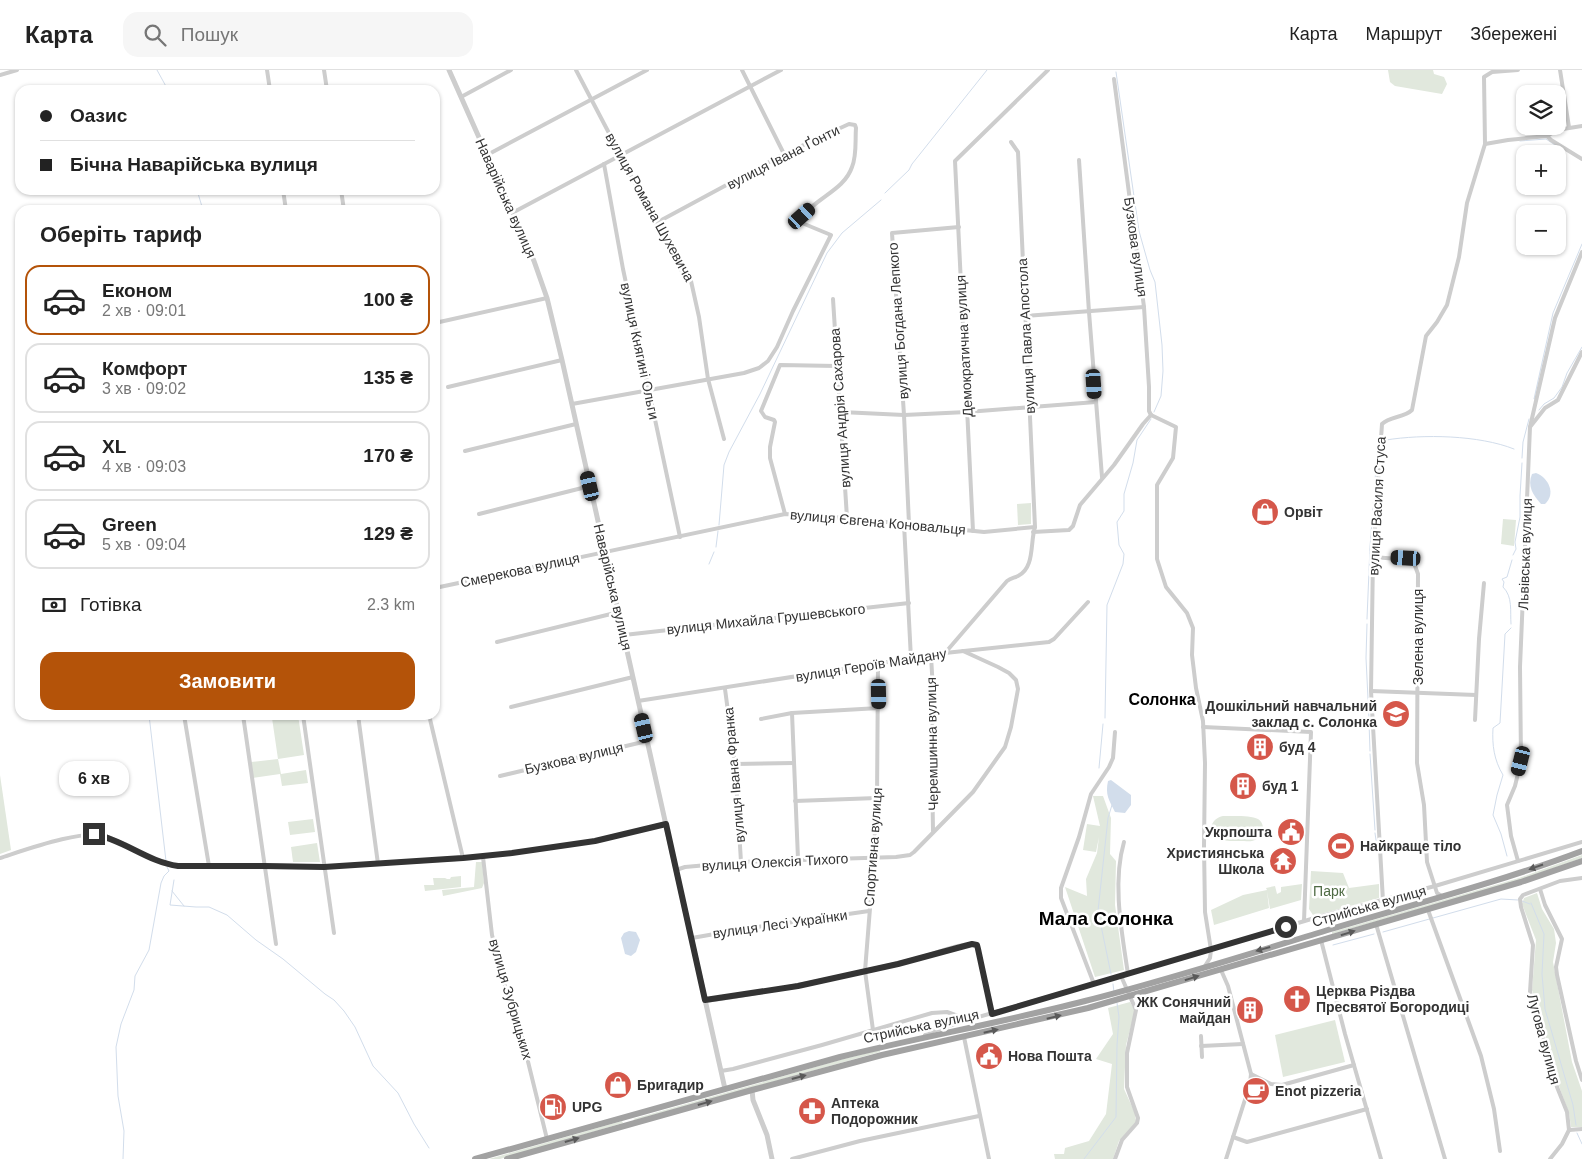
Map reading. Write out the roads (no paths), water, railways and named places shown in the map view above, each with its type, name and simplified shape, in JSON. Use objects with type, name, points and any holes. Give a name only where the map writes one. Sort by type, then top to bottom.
[{"type":"highway","name":"Стрийська вулиця","points":[[475,1159],[840,1057],[1086,1001],[1444,897],[1582,851]]},
{"type":"highway","name":"Стрийська вулиця","points":[[507,1159],[882,1055],[1088,1008],[1376,924],[1430,915],[1582,861]]},
{"type":"street","points":[[0,75],[17,70]]},
{"type":"street","points":[[267,70],[269,85]]},
{"type":"street","points":[[324,70],[326,85]]},
{"type":"street","name":"Наварійська вулиця","points":[[449,70],[534,261],[547,298],[725,1089]]},
{"type":"street","points":[[461,97],[511,70]]},
{"type":"street","name":"вулиця Романа Шухевича","points":[[576,70],[656,224],[684,274],[691,281],[708,379],[724,439]]},
{"type":"street","points":[[487,155],[647,70]]},
{"type":"street","points":[[742,70],[784,154]]},
{"type":"street","points":[[512,213],[781,70]]},
{"type":"street","name":"Демократична вулиця","points":[[973,531],[955,160],[1048,70]]},
{"type":"street","points":[[1518,70],[1492,72],[1484,78],[1485,144],[1547,136],[1553,131],[1582,126]]},
{"type":"street","points":[[1560,70],[1569,127]]},
{"type":"street","name":"Бузкова вулиця","points":[[1114,79],[1144,307],[1149,411],[1152,415]]},
{"type":"street","name":"вулиця Івана Ґонти","points":[[656,224],[784,154],[849,124],[855,125],[853,165],[849,175],[841,185],[826,194],[801,219],[802,223],[831,236],[777,347],[768,361],[759,368],[744,374],[708,379]]},
{"type":"street","points":[[1547,136],[1582,159]]},
{"type":"street","name":"вулиця Павла Апостола","points":[[945,653],[1007,581],[1012,577],[1019,576],[1027,568],[1034,530],[1018,152],[1011,142]]},
{"type":"street","name":"вулиця Василя Стуса","points":[[1383,901],[1371,691],[1373,557],[1382,424],[1383,422],[1408,414],[1412,410],[1426,336],[1438,322],[1447,305],[1459,258],[1467,203],[1485,144]]},
{"type":"street","points":[[1079,160],[1102,477]]},
{"type":"street","name":"вулиця Княгині Ольги","points":[[604,164],[623,269],[680,536]]},
{"type":"street","name":"вулиця Богдана Лепкого","points":[[910,524],[892,233],[959,227]]},
{"type":"street","name":"Львівська вулиця","points":[[1518,861],[1511,836],[1507,806],[1515,786],[1521,761],[1520,667],[1530,427],[1555,318],[1582,252]]},
{"type":"street","points":[[440,322],[547,298]]},
{"type":"street","name":"вулиця Андрія Сахарова","points":[[833,299],[847,518]]},
{"type":"street","points":[[1025,316],[1144,307]]},
{"type":"street","points":[[1530,427],[1545,408],[1558,400],[1582,352]]},
{"type":"street","points":[[448,387],[562,360]]},
{"type":"street","points":[[784,514],[770,458],[770,447],[775,425],[774,420],[762,415],[761,411],[780,365],[837,366]]},
{"type":"street","points":[[572,404],[708,379]]},
{"type":"street","name":"вулиця Богдана Лепкого","points":[[841,412],[904,416],[1096,402]]},
{"type":"street","points":[[1102,477],[1114,465],[1143,424],[1152,415],[1176,427],[1173,458],[1157,485],[1158,559],[1166,588],[1187,613],[1193,628],[1193,664],[1203,728],[1205,770],[1205,912],[1211,950],[1210,958],[1205,966]]},
{"type":"street","points":[[465,451],[576,424]]},
{"type":"street","name":"вулиця Євгена Коновальця","points":[[605,551],[784,514],[847,518],[984,532],[1069,530],[1080,505],[1102,477]]},
{"type":"street","points":[[479,514],[590,486]]},
{"type":"street","points":[[904,524],[911,659]]},
{"type":"street","name":"Смерекова вулиця","points":[[440,587],[605,551]]},
{"type":"street","name":"Зелена вулиця","points":[[1373,557],[1411,560],[1418,574],[1417,763],[1424,805],[1427,862],[1435,888]]},
{"type":"street","points":[[1475,720],[1484,583]]},
{"type":"street","name":"вулиця Героїв Майдану","points":[[638,701],[945,653],[1049,642],[1088,602]]},
{"type":"street","name":"вулиця Михайла Грушевського","points":[[624,635],[909,603]]},
{"type":"street","points":[[497,642],[619,612]]},
{"type":"street","name":"вулиця Олексія Тихого","points":[[676,870],[685,867],[741,862],[910,855],[973,792],[1005,747],[1011,727],[1018,689],[1016,680],[1010,673],[963,651]]},
{"type":"street","name":"Черемшинна вулиця","points":[[931,656],[934,831]]},
{"type":"street","name":"Спортивна вулиця","points":[[873,1030],[864,971],[877,798],[878,664]]},
{"type":"street","points":[[511,707],[633,677]]},
{"type":"street","name":"вулиця Івана Франка","points":[[726,688],[735,764],[741,862]]},
{"type":"street","name":"Зелена вулиця","points":[[1371,691],[1476,695]]},
{"type":"street","points":[[761,719],[792,713],[879,708]]},
{"type":"street","points":[[792,713],[798,859]]},
{"type":"street","points":[[185,720],[208,866]]},
{"type":"street","points":[[244,720],[276,944]]},
{"type":"street","points":[[304,720],[334,933]]},
{"type":"street","points":[[359,720],[378,864]]},
{"type":"street","points":[[430,720],[463,858]]},
{"type":"street","points":[[1203,728],[1311,732],[1304,922]]},
{"type":"street","points":[[1094,984],[1061,898],[1061,888],[1079,837],[1091,794],[1110,767],[1113,758],[1115,732]]},
{"type":"street","name":"Бузкова вулиця","points":[[500,776],[647,741]]},
{"type":"street","points":[[735,764],[794,763]]},
{"type":"street","points":[[795,801],[877,798]]},
{"type":"street","points":[[0,858],[68,838],[94,834],[106,836],[167,864],[178,866],[324,867],[483,857],[595,841],[666,824]]},
{"type":"street","points":[[1124,842],[1121,852],[1118,903],[1128,974]]},
{"type":"street","points":[[919,1039],[933,1030],[1304,922],[1435,888],[1582,842]]},
{"type":"street","name":"вулиця Зубрицьких","points":[[483,857],[492,935],[513,1018],[520,1029],[548,1140]]},
{"type":"street","name":"Лугова вулиця","points":[[1569,1130],[1567,1112],[1557,1087],[1530,992],[1533,945],[1520,899],[1523,895],[1560,881],[1582,878]]},
{"type":"street","points":[[1435,888],[1438,894],[1444,897]]},
{"type":"street","points":[[1430,901],[1435,896],[1435,888]]},
{"type":"street","name":"Лугова вулиця","points":[[1540,889],[1544,904],[1562,939],[1556,967],[1557,975],[1582,1080]]},
{"type":"street","name":"вулиця Лесі Українки","points":[[692,938],[869,911]]},
{"type":"street","points":[[1430,915],[1480,1056],[1494,1109],[1500,1151]]},
{"type":"street","points":[[1376,924],[1446,1159]]},
{"type":"street","points":[[1321,940],[1381,1159]]},
{"type":"street","points":[[705,1000],[798,986],[898,964],[966,944],[974,944],[977,945],[992,1014]]},
{"type":"street","points":[[1210,958],[1215,962],[1221,962]]},
{"type":"street","points":[[1221,970],[1228,986],[1251,1074],[1250,1084],[1226,1159]]},
{"type":"street","points":[[1114,1159],[1120,1144],[1138,1123],[1138,1118],[1126,1087],[1128,1053],[1136,1010],[1121,976]]},
{"type":"street","points":[[721,1070],[760,1062],[938,1012],[947,1012],[958,1016],[960,1022]]},
{"type":"street","points":[[1201,1036],[1202,1057]]},
{"type":"street","points":[[964,1037],[989,1159]]},
{"type":"street","points":[[1201,1046],[1243,1044]]},
{"type":"street","points":[[1251,1074],[1272,1084],[1282,1085],[1354,1065]]},
{"type":"street","points":[[752,1090],[767,1136],[772,1159]]},
{"type":"street","points":[[1233,1137],[1246,1142],[1367,1109]]},
{"type":"street","points":[[792,1159],[860,1141],[980,1116]]},
{"type":"street","points":[[1550,1159],[1562,1144],[1569,1130],[1582,1129]]},
{"type":"water","points":[[1532,474],[1541,475],[1550,487],[1550,496],[1545,504],[1541,504],[1533,494],[1530,482]]},
{"type":"water","points":[[1111,780],[1131,795],[1131,805],[1125,813],[1115,812],[1109,801],[1107,786],[1108,781]]},
{"type":"water","points":[[629,931],[636,932],[640,940],[636,952],[631,956],[625,954],[621,938],[624,933]]},
{"type":"waterway","points":[[157,70],[165,85]]},
{"type":"waterway","points":[[885,193],[909,170],[987,70]]},
{"type":"waterway","points":[[1116,72],[1139,231],[1155,282],[1163,371],[1161,396],[1154,412]]},
{"type":"waterway","points":[[1520,141],[1546,139],[1555,145]]},
{"type":"waterway","points":[[198,195],[202,205]]},
{"type":"waterway","points":[[719,525],[724,465],[729,452],[760,394],[827,253],[842,233],[881,200]]},
{"type":"waterway","points":[[1535,399],[1553,313],[1582,244]]},
{"type":"waterway","points":[[1539,410],[1544,404],[1554,398],[1562,387],[1567,373],[1582,347]]},
{"type":"waterway","points":[[1105,718],[1107,605],[1123,564],[1124,554],[1119,545],[1117,522],[1124,511],[1124,494],[1137,440],[1151,419]]},
{"type":"waterway","points":[[1522,458],[1523,442],[1529,419]]},
{"type":"waterway","points":[[1386,440],[1417,437],[1468,438],[1500,444],[1514,449]]},
{"type":"waterway","points":[[1376,460],[1378,441]]},
{"type":"waterway","points":[[1513,555],[1516,549],[1515,542],[1520,517],[1522,463]]},
{"type":"waterway","points":[[1367,619],[1376,468]]},
{"type":"waterway","points":[[716,547],[718,531]]},
{"type":"waterway","points":[[709,564],[714,552]]},
{"type":"waterway","points":[[1511,624],[1510,600],[1503,587],[1504,582],[1502,579],[1507,577],[1512,560]]},
{"type":"waterway","points":[[1367,624],[1366,658],[1369,719]]},
{"type":"waterway","points":[[1507,856],[1493,815],[1503,775],[1493,746],[1493,728],[1500,723],[1505,634],[1511,628]]},
{"type":"waterway","points":[[150,720],[166,861]]},
{"type":"waterway","points":[[1369,722],[1370,751]]},
{"type":"waterway","points":[[1099,768],[1103,724]]},
{"type":"waterway","points":[[1370,754],[1375,830]]},
{"type":"waterway","points":[[1111,974],[1098,911],[1108,818],[1112,805]]},
{"type":"waterway","points":[[1375,833],[1377,847]]},
{"type":"waterway","points":[[123,1159],[124,1131],[118,1096],[116,1047],[121,1024],[134,990],[135,976],[149,950],[161,883],[169,871],[167,867]]},
{"type":"waterway","points":[[174,880],[170,905],[209,907],[227,915],[256,940],[334,1000],[355,1027],[373,1066],[398,1093],[429,1148]]},
{"type":"waterway","points":[[172,891],[184,906]]},
{"type":"waterway","points":[[1383,932],[1501,899],[1518,900]]},
{"type":"waterway","points":[[1522,901],[1530,904]]},
{"type":"waterway","points":[[1531,903],[1544,934],[1542,974],[1545,1009],[1573,1105],[1576,1125]]},
{"type":"waterway","points":[[1333,945],[1374,934]]},
{"type":"waterway","points":[[1113,984],[1114,992]]},
{"type":"waterway","points":[[1084,1159],[1116,1117],[1119,1017],[1117,1003]]},
{"type":"waterway","points":[[1577,1133],[1582,1144]]},
{"type":"place","name":"Орвіт","points":[[1265,512]]},
{"type":"place","name":"Дошкільний навчальний заклад с. Солонка","points":[[1396,714]]},
{"type":"place","name":"буд 4","points":[[1260,747]]},
{"type":"place","name":"буд 1","points":[[1243,786]]},
{"type":"place","name":"Укрпошта","points":[[1291,832]]},
{"type":"place","name":"Найкраще тіло","points":[[1341,846]]},
{"type":"place","name":"Християнська Школа","points":[[1283,861]]},
{"type":"place","name":"Церква Різдва Пресвятої Богородиці","points":[[1297,999]]},
{"type":"place","name":"ЖК Сонячний майдан","points":[[1250,1010]]},
{"type":"place","name":"Нова Пошта","points":[[989,1056]]},
{"type":"place","name":"Бригадир","points":[[618,1085]]},
{"type":"place","name":"Enot pizzeria","points":[[1256,1091]]},
{"type":"place","name":"UPG","points":[[553,1107]]},
{"type":"place","name":"Аптека Подорожник","points":[[812,1111]]},
{"type":"district","name":"Солонка","points":[[1162,699]]},
{"type":"district","name":"Мала Солонка","points":[[1106,918]]},
{"type":"park label","name":"Парк","points":[[1329,891]]}]
